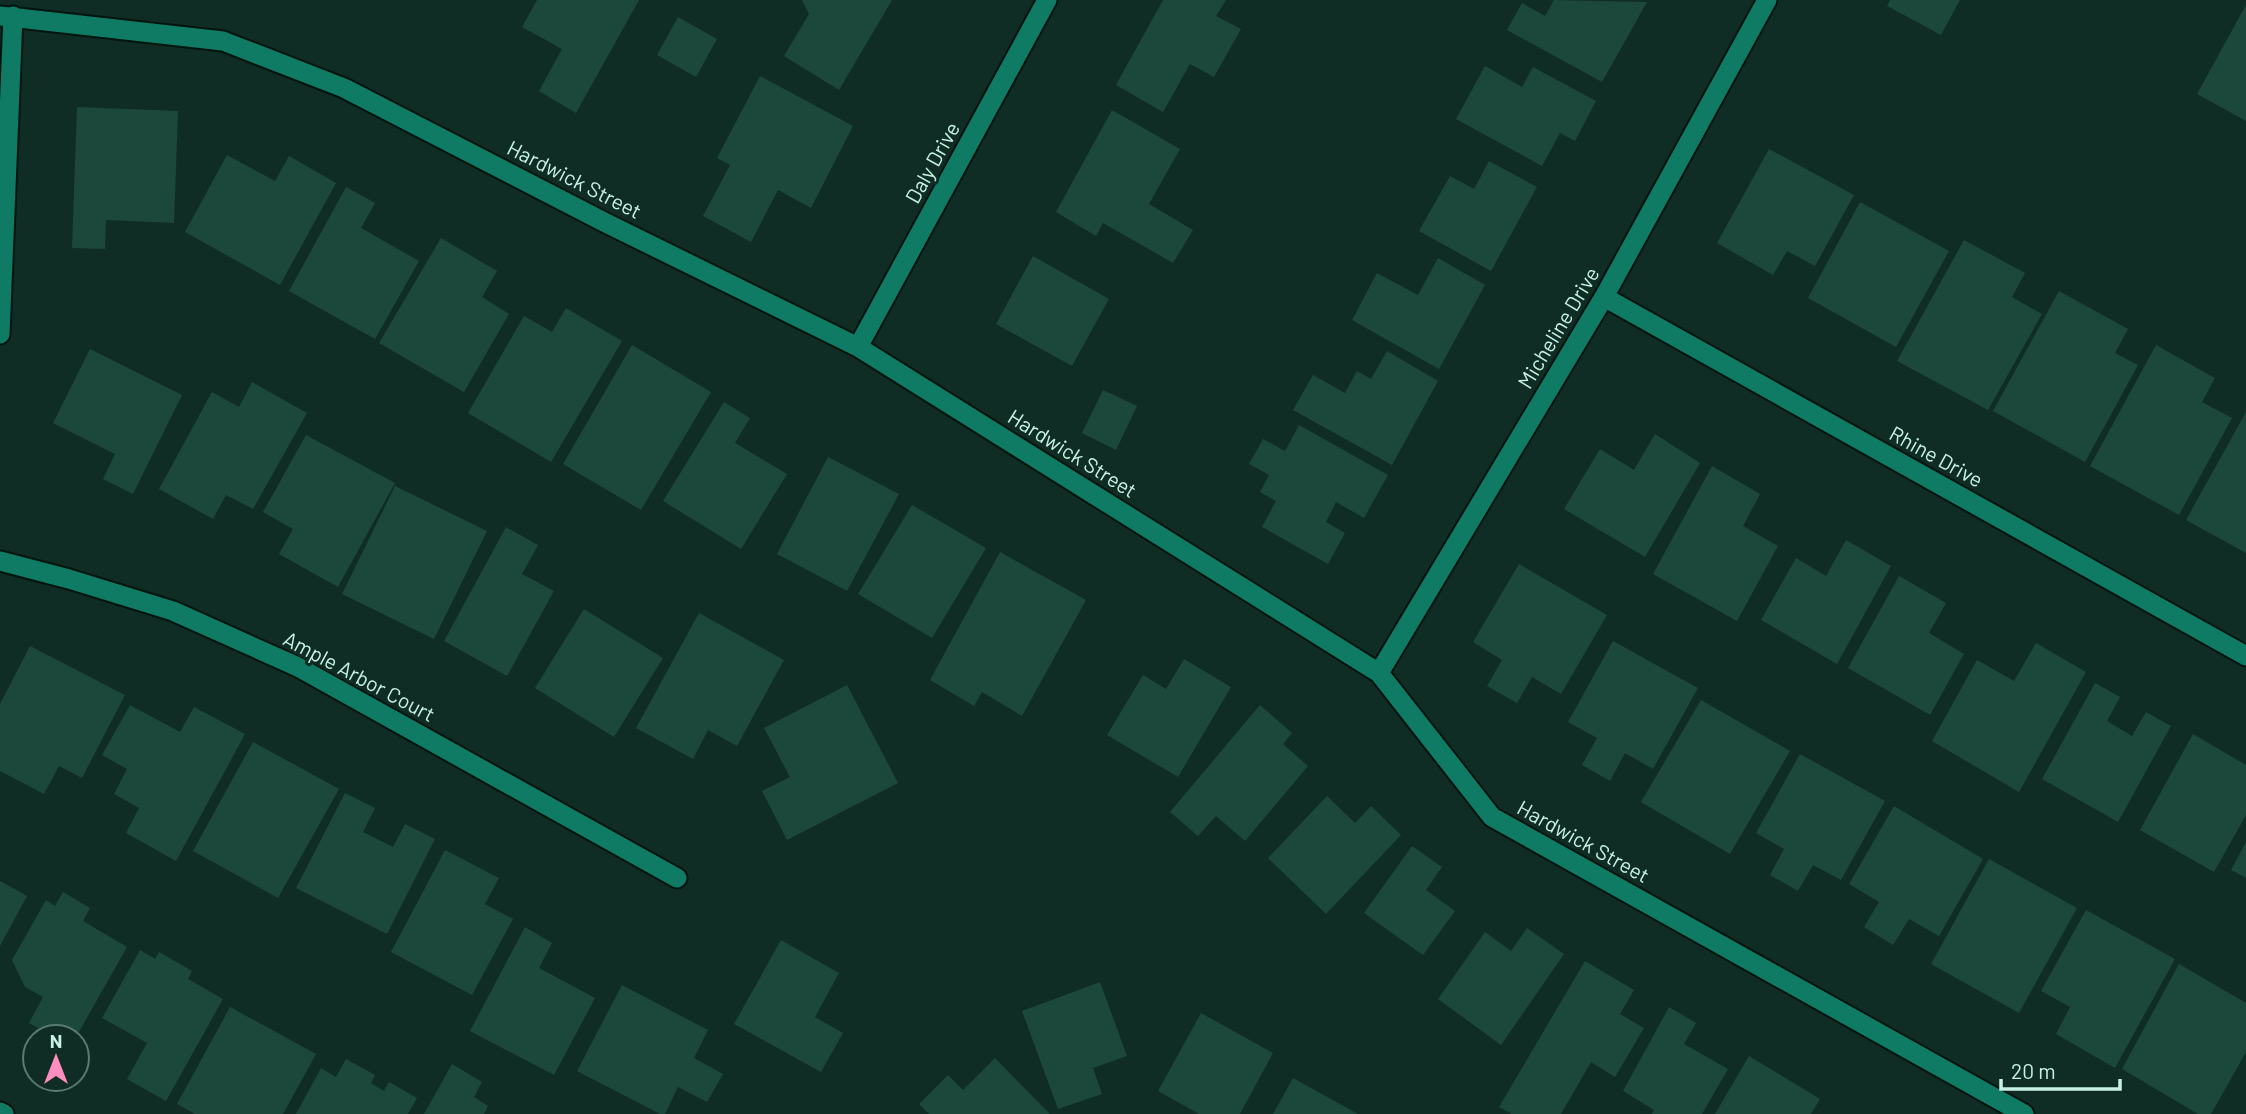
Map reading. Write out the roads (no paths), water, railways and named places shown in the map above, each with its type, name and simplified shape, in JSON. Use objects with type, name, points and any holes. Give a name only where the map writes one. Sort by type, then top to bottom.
[{"type":"street","name":"Daly Drive","points":[[859,347],[1047,0]]},
{"type":"street","name":"Micheline Drive","points":[[1379,673],[1604,297],[1767,0]]},
{"type":"street","name":"Hardwick Street","points":[[7,16],[223,41],[344,88],[606,223],[859,347],[1379,673],[1492,817],[2024,1114]]},
{"type":"street","points":[[0,334],[7,16]]},
{"type":"street","name":"Rhine Drive","points":[[1604,297],[2246,656]]},
{"type":"street","name":"Ample Arbor Court","points":[[0,561],[173,611],[298,667],[677,878]]}]
